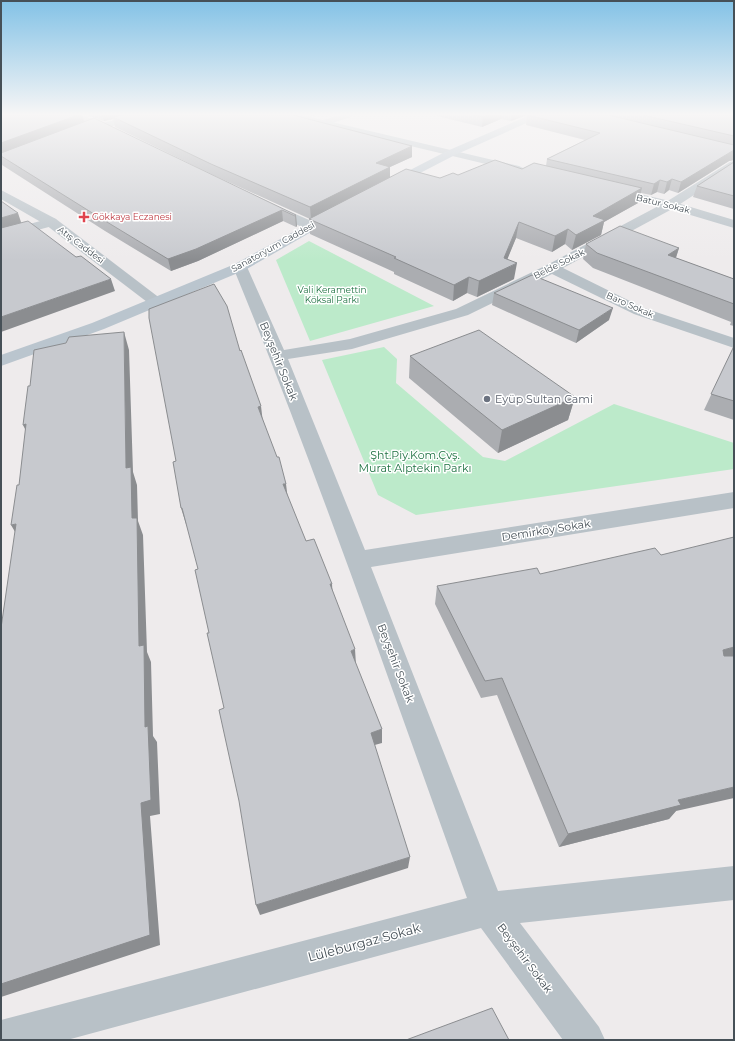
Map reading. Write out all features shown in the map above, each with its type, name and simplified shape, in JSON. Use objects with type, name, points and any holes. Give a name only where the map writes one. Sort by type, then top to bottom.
[{"type":"main road","points":[[381,189],[430,164]]},
{"type":"main road","name":"Sanatoryum Caddesi","points":[[1,362],[156,302],[240,267],[311,226],[346,208]]},
{"type":"street","points":[[496,164],[527,171]]},
{"type":"street","name":"Belde Sokak","points":[[278,356],[352,344],[462,312],[552,268],[670,205],[734,164]]},
{"type":"street","name":"Batur Sokak","points":[[602,189],[670,205],[734,224]]},
{"type":"street","name":"Atış Caddesi","points":[[1,194],[51,222],[156,302]]},
{"type":"street","points":[[263,204],[311,226]]},
{"type":"street","points":[[1,236],[51,222]]},
{"type":"street","name":"Beyşehir Sokak","points":[[240,267],[278,356],[357,560],[488,909],[586,1040]]},
{"type":"street","name":"Baro Sokak","points":[[552,268],[639,311],[734,343]]},
{"type":"street","name":"Demirköy Sokak","points":[[357,560],[734,500]]},
{"type":"street","name":"Lüleburgaz Sokak","points":[[1,1039],[488,909],[734,883]]},
{"type":"green space","name":"Vali Keramettin Köksal Parkı","points":[[309,241],[434,306],[310,341],[276,260]]},
{"type":"green space","name":"Şht.Piy.Kom.Çvş. Murat Alptekin Parkı","points":[[384,347],[397,359],[396,383],[483,457],[505,461],[614,404],[734,443],[734,469],[416,515],[378,495],[322,360]]},
{"type":"building","points":[[13,164],[189,164],[296,215],[295,216],[282,210],[196,249],[168,259]]},
{"type":"building","points":[[211,164],[378,164],[390,167],[310,207]]},
{"type":"building","points":[[486,164],[506,164],[522,169],[533,164],[537,164],[642,188],[593,216],[605,220],[576,235],[568,229],[555,236],[519,222],[504,258],[517,263],[479,281],[469,277],[454,285],[394,258],[396,257],[309,219],[406,169],[440,178],[453,173],[458,175]]},
{"type":"building","points":[[567,164],[712,164],[681,182],[672,179],[667,182],[660,180],[654,184]]},
{"type":"building","points":[[732,164],[734,164],[734,196],[697,186]]},
{"type":"building","points":[[1,201],[18,213],[1,218]]},
{"type":"building","points":[[28,221],[76,257],[81,256],[111,279],[1,317],[1,228]]},
{"type":"building","points":[[620,226],[679,248],[668,255],[734,279],[734,304],[597,253],[586,244]]},
{"type":"building","points":[[532,275],[613,308],[579,330],[494,293]]},
{"type":"building","points":[[214,284],[227,306],[240,351],[241,350],[261,406],[258,407],[277,457],[279,457],[286,484],[283,484],[306,541],[314,539],[355,649],[351,651],[382,729],[371,733],[410,857],[256,905],[239,801],[219,710],[224,708],[207,633],[209,633],[195,570],[198,569],[181,508],[173,462],[176,461],[149,318],[149,309]]},
{"type":"building","points":[[479,330],[575,397],[502,430],[410,356]]},
{"type":"building","points":[[124,332],[126,468],[131,467],[132,518],[137,518],[139,646],[144,645],[145,727],[148,726],[151,800],[141,803],[150,935],[1,984],[1,628],[16,524],[11,525],[17,485],[19,485],[26,424],[23,425],[28,386],[30,386],[34,350],[66,343],[69,337]]},
{"type":"building","points":[[734,346],[734,401],[711,394]]},
{"type":"building","points":[[734,537],[734,647],[723,650],[724,656],[734,656],[734,787],[678,800],[681,805],[568,834],[502,678],[485,681],[437,586],[537,568],[540,574],[655,548],[661,555]]},
{"type":"building","points":[[492,1008],[509,1040],[406,1040]]},
{"type":"place","name":"Gökkaya Eczanesi","points":[[84,217]]},
{"type":"place","name":"Eyüp Sultan Cami","points":[[487,399]]}]
